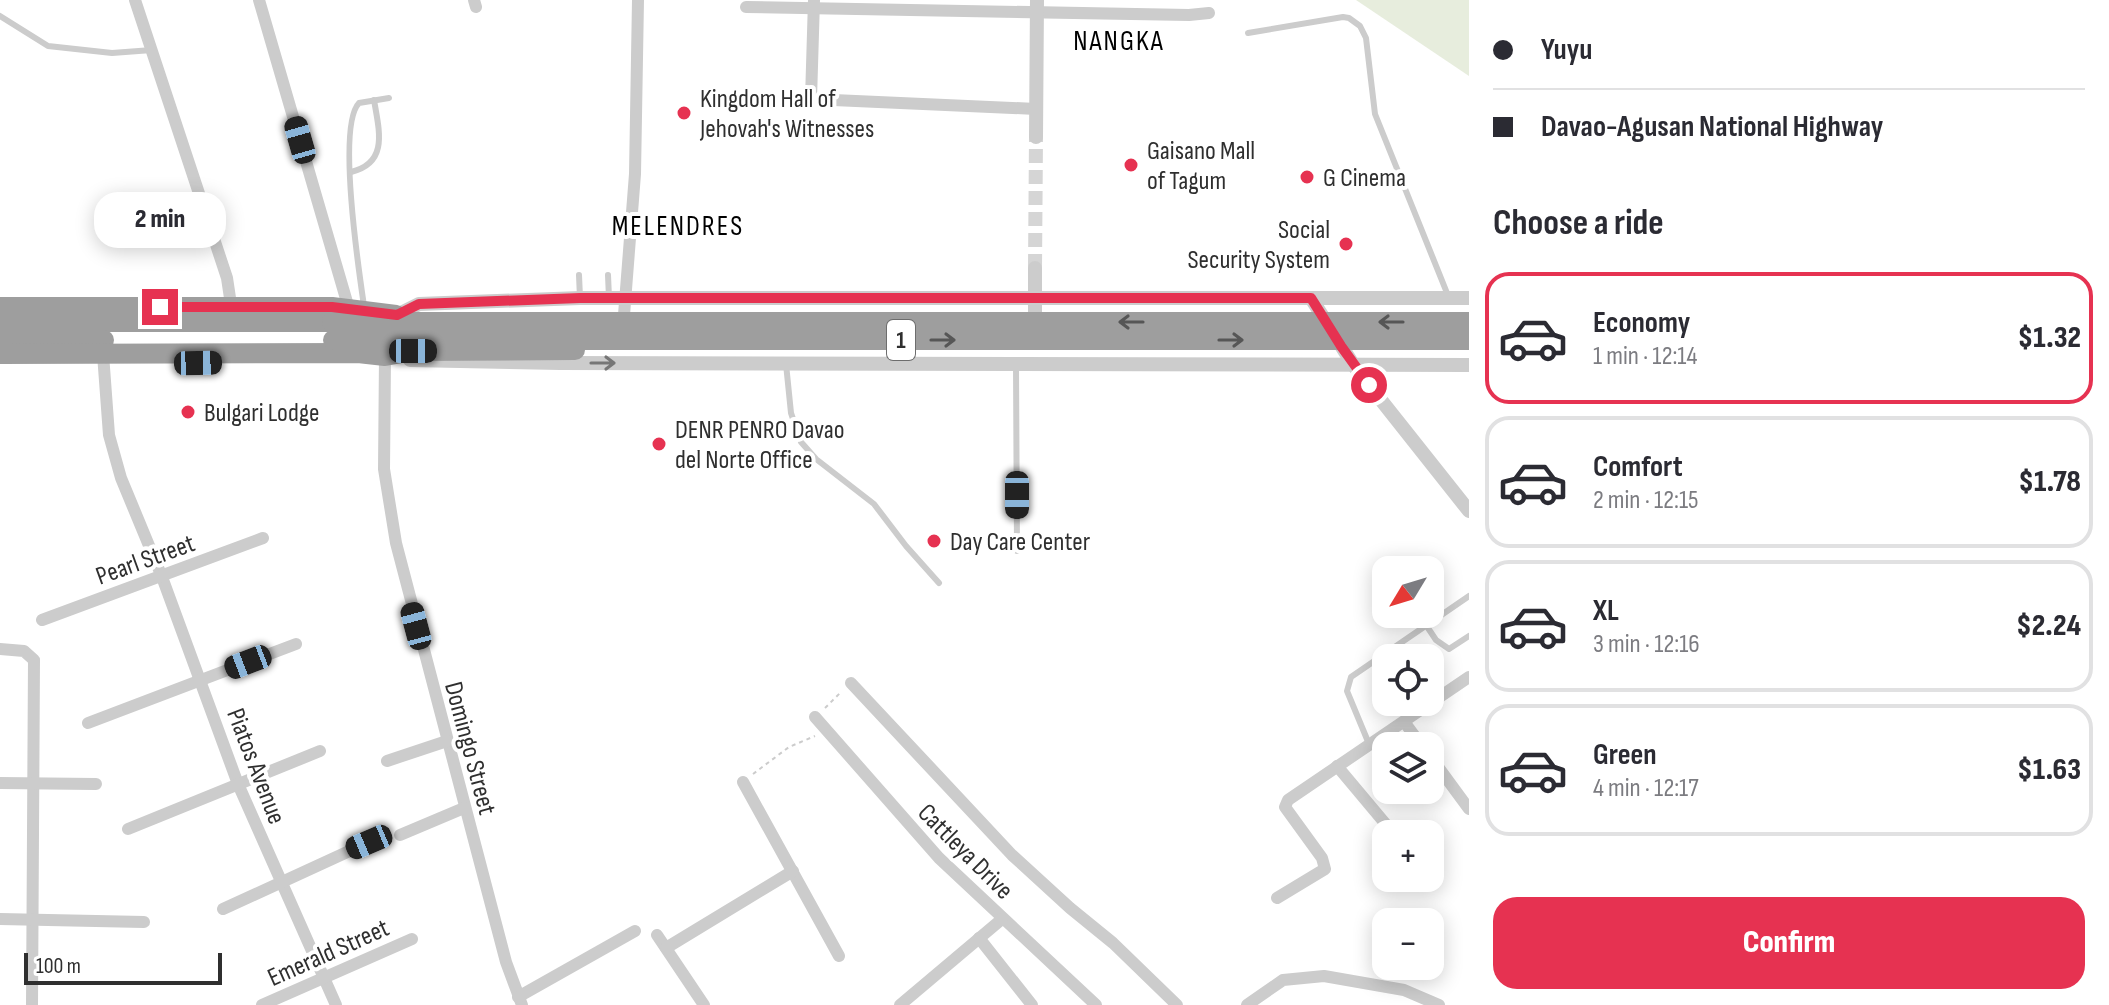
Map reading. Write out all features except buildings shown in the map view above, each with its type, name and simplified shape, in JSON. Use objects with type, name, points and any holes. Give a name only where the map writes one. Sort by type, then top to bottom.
[{"type":"highway","name":"1","points":[[0,307],[103,302],[346,317],[1469,340]]},
{"type":"highway","name":"1","points":[[0,340],[346,317],[624,306],[828,315],[1035,307]]},
{"type":"highway","points":[[385,356],[389,328],[397,315]]},
{"type":"highway","points":[[828,315],[834,332],[829,347]]},
{"type":"highway","name":"1","points":[[0,354],[103,359],[358,353],[385,356],[413,351],[560,356],[869,347],[864,332],[868,315]]},
{"type":"highway","name":"1","points":[[0,322],[346,317],[1469,322]]},
{"type":"highway","points":[[346,317],[380,328],[385,356]]},
{"type":"street","points":[[135,0],[227,278],[230,298]]},
{"type":"street","points":[[259,0],[346,317]]},
{"type":"street","points":[[624,306],[636,159],[638,0]]},
{"type":"street","points":[[814,4],[811,99],[1036,109]]},
{"type":"street","points":[[746,7],[814,4],[1036,6],[1189,15],[1209,13]]},
{"type":"street","points":[[1036,6],[1036,137]]},
{"type":"street","points":[[1035,268],[1035,307]]},
{"type":"street","points":[[0,298],[103,302],[320,297],[346,317]]},
{"type":"street","points":[[397,315],[419,304],[580,298],[609,298],[624,306],[1035,307],[1311,298],[1469,298]]},
{"type":"street","points":[[1311,298],[1354,366],[1469,511]]},
{"type":"street","name":"Domingo Street","points":[[385,356],[383,444],[389,508],[406,591],[506,962],[520,1001]]},
{"type":"street","points":[[560,356],[786,364],[1469,365]]},
{"type":"street","points":[[0,364],[103,359]]},
{"type":"street","name":"Piatos Avenue","points":[[103,359],[113,455],[162,577],[238,784],[336,1005]]},
{"type":"street","name":"Pearl Street","points":[[42,620],[263,538]]},
{"type":"street","points":[[88,723],[296,644]]},
{"type":"street","points":[[0,649],[24,651],[34,660],[32,1005]]},
{"type":"street","points":[[1277,898],[1325,869],[1322,858],[1285,804],[1469,677]]},
{"type":"street","points":[[851,683],[1012,855],[1113,943],[1177,1005]]},
{"type":"street","name":"Cattleya Drive","points":[[815,717],[900,816],[1002,919],[1096,1005]]},
{"type":"street","points":[[1405,723],[1412,732]]},
{"type":"street","points":[[387,761],[447,741]]},
{"type":"street","points":[[128,829],[320,751]]},
{"type":"street","points":[[1337,766],[1382,820]]},
{"type":"street","points":[[1444,775],[1469,809]]},
{"type":"street","points":[[743,782],[839,956]]},
{"type":"street","points":[[0,783],[96,784]]},
{"type":"street","points":[[400,835],[464,808]]},
{"type":"street","points":[[223,909],[369,842]]},
{"type":"street","points":[[666,948],[793,871]]},
{"type":"street","points":[[0,919],[144,922]]},
{"type":"street","points":[[900,1005],[1002,919]]},
{"type":"street","points":[[520,1001],[635,931]]},
{"type":"street","points":[[657,935],[704,1005]]},
{"type":"street","points":[[979,938],[1032,1005]]},
{"type":"street","name":"Emerald Street","points":[[262,1005],[412,939]]},
{"type":"street","points":[[1247,1005],[1283,980],[1324,976],[1404,990],[1431,1003]]},
{"type":"lane","points":[[0,16],[48,46],[112,53],[152,50]]},
{"type":"lane","points":[[1248,33],[1343,17],[1360,26],[1366,38],[1375,114],[1449,298]]},
{"type":"lane","points":[[346,317],[352,233],[352,118],[355,108],[365,101],[389,98]]},
{"type":"lane","points":[[351,172],[367,169],[375,157],[379,129],[374,100]]},
{"type":"lane","points":[[579,275],[580,298]]},
{"type":"lane","points":[[608,275],[609,298]]},
{"type":"lane","points":[[786,364],[791,413],[801,442],[816,459],[874,504],[939,583]]},
{"type":"lane","points":[[1016,364],[1017,551]]},
{"type":"lane","points":[[1444,613],[1469,596]]},
{"type":"lane","points":[[1369,744],[1347,691],[1351,677],[1422,628]]},
{"type":"lane","points":[[1428,628],[1436,640],[1449,649],[1469,636]]},
{"type":"path","points":[[815,717],[851,683]]},
{"type":"path","points":[[743,782],[789,747],[828,732]]},
{"type":"green space","points":[[1356,0],[1469,0],[1469,76]]},
{"type":"tunnel","points":[[1035,268],[1036,137]]},
{"type":"place","name":"Kingdom Hall of Jehovah's Witnesses","points":[[684,113]]},
{"type":"place","name":"Gaisano Mall of Tagum","points":[[1131,165]]},
{"type":"place","name":"G Cinema","points":[[1307,177]]},
{"type":"place","name":"Social Security System","points":[[1346,244]]},
{"type":"place","name":"Bulgari Lodge","points":[[188,412]]},
{"type":"place","name":"DENR PENRO Davao del Norte Office","points":[[659,444]]},
{"type":"place","name":"Day Care Center","points":[[934,541]]},
{"type":"district","name":"NANGKA","points":[[1119,40]]},
{"type":"district","name":"MELENDRES","points":[[678,225]]},
{"type":"route","points":[[160,307],[332,307],[397,315],[419,304],[580,298],[1311,298],[1369,385]]}]
